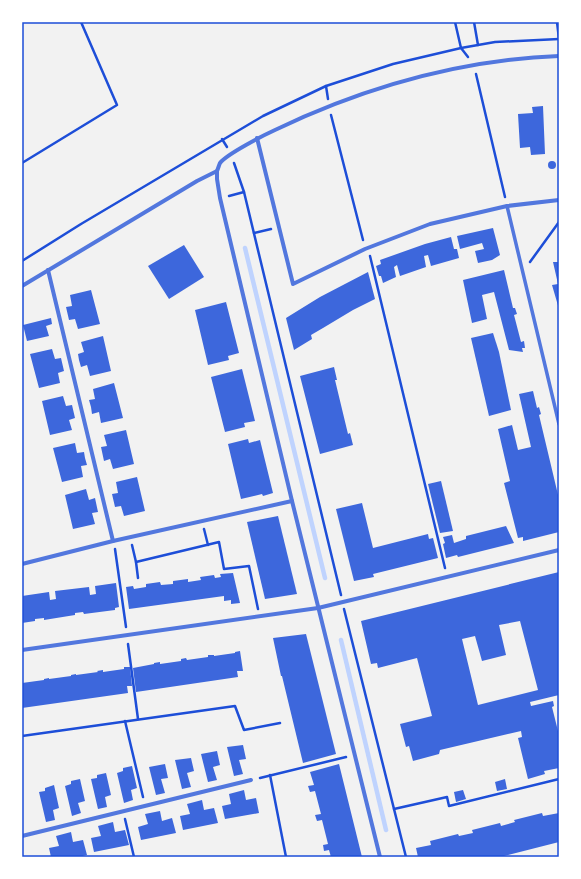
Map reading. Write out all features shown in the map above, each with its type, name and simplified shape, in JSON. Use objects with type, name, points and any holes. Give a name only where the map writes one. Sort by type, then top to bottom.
[{"type":"street","points":[[380,857],[292,501],[220,198],[217,171],[221,162],[257,138],[329,105],[374,89],[426,75],[474,65],[559,56]]},
{"type":"street","points":[[257,138],[293,284],[367,248],[430,224],[507,206],[559,200]]},
{"type":"street","points":[[22,286],[197,181],[217,171]]},
{"type":"street","points":[[507,206],[559,424]]},
{"type":"street","points":[[48,270],[114,540]]},
{"type":"street","points":[[22,564],[114,540],[292,501]]},
{"type":"street","points":[[22,650],[318,608],[559,550]]},
{"type":"street","points":[[22,836],[251,780]]},
{"type":"path","points":[[22,163],[117,104],[81,22]]},
{"type":"path","points":[[455,22],[461,48],[501,42],[559,39],[557,22]]},
{"type":"path","points":[[474,22],[478,45]]},
{"type":"path","points":[[474,65],[507,206]]},
{"type":"path","points":[[326,86],[329,105],[367,248],[447,577]]},
{"type":"path","points":[[222,139],[231,155],[244,192],[406,857]]},
{"type":"path","points":[[220,198],[244,192]]},
{"type":"path","points":[[523,271],[559,222]]},
{"type":"path","points":[[254,233],[278,227]]},
{"type":"path","points":[[202,521],[208,545]]},
{"type":"path","points":[[114,540],[138,719]]},
{"type":"path","points":[[136,562],[219,542],[224,569],[249,566],[259,616]]},
{"type":"path","points":[[134,555],[138,578]]},
{"type":"path","points":[[22,736],[235,706],[244,730],[280,722]]},
{"type":"path","points":[[125,721],[145,805]]},
{"type":"path","points":[[251,780],[354,755]]},
{"type":"path","points":[[270,775],[286,857]]},
{"type":"path","points":[[394,809],[447,797],[449,806],[559,779]]},
{"type":"path","points":[[123,811],[134,857]]},
{"type":"building","points":[[543,106],[545,154],[531,155],[530,147],[520,148],[518,114],[533,113],[532,107]]},
{"type":"building","points":[[550,161],[554,161],[556,165],[554,169],[550,169],[548,167],[548,163]]},
{"type":"building","points":[[493,228],[500,255],[492,260],[478,263],[475,251],[484,249],[482,243],[460,249],[457,236]]},
{"type":"building","points":[[451,237],[454,249],[457,249],[459,258],[431,266],[428,255],[424,256],[426,267],[400,276],[397,265],[394,267],[396,277],[383,283],[376,266],[381,264],[380,260],[425,244]]},
{"type":"building","points":[[184,245],[204,277],[169,299],[148,266]]},
{"type":"building","points":[[553,262],[559,262],[559,309],[552,285],[558,284]]},
{"type":"building","points":[[504,270],[513,308],[515,308],[517,314],[514,315],[521,342],[524,341],[525,348],[522,348],[523,352],[509,350],[494,292],[482,295],[487,319],[472,323],[463,280]]},
{"type":"building","points":[[368,272],[375,299],[311,335],[312,339],[294,350],[286,318],[320,297]]},
{"type":"building","points":[[91,290],[100,324],[78,329],[75,319],[69,320],[66,307],[72,306],[70,295]]},
{"type":"building","points":[[226,302],[239,353],[228,356],[229,360],[208,365],[195,310]]},
{"type":"building","points":[[51,318],[52,324],[46,326],[49,336],[27,341],[23,325]]},
{"type":"building","points":[[493,333],[499,352],[511,410],[489,416],[471,338]]},
{"type":"building","points":[[103,336],[111,371],[90,376],[87,365],[81,367],[79,360],[78,354],[84,352],[81,342]]},
{"type":"building","points":[[52,349],[55,359],[61,358],[64,371],[58,373],[60,383],[39,388],[30,354]]},
{"type":"building","points":[[334,367],[337,380],[335,380],[348,434],[350,433],[353,445],[320,454],[300,376]]},
{"type":"building","points":[[242,369],[255,421],[244,423],[245,427],[225,432],[211,377]]},
{"type":"building","points":[[114,383],[123,418],[101,423],[99,412],[92,414],[89,400],[95,399],[93,389]]},
{"type":"building","points":[[533,391],[537,408],[539,407],[541,414],[539,415],[559,499],[559,532],[523,541],[523,537],[518,538],[504,483],[510,481],[498,429],[512,425],[518,450],[531,447],[519,394]]},
{"type":"building","points":[[63,396],[66,406],[72,405],[75,418],[69,420],[72,430],[50,435],[42,401]]},
{"type":"building","points":[[126,430],[134,464],[113,469],[110,459],[104,461],[101,447],[107,446],[104,435]]},
{"type":"building","points":[[248,439],[249,443],[260,440],[273,493],[241,499],[228,444]]},
{"type":"building","points":[[75,443],[77,453],[84,452],[87,465],[81,466],[83,477],[62,482],[53,448]]},
{"type":"building","points":[[137,477],[145,511],[124,516],[121,506],[115,507],[112,494],[118,493],[116,482]]},
{"type":"building","points":[[441,481],[453,531],[440,533],[428,484]]},
{"type":"building","points":[[86,489],[89,500],[95,498],[98,512],[92,513],[95,524],[73,529],[65,495]]},
{"type":"building","points":[[362,503],[373,548],[428,534],[429,539],[433,538],[438,558],[373,574],[374,577],[354,581],[336,509]]},
{"type":"building","points":[[278,516],[297,594],[265,599],[247,522]]},
{"type":"building","points":[[506,526],[514,543],[458,557],[457,555],[446,558],[443,537],[452,535],[454,543],[466,539],[466,536]]},
{"type":"building","points":[[559,572],[559,695],[530,702],[531,706],[553,701],[554,706],[552,707],[559,735],[559,768],[544,771],[545,774],[528,779],[518,738],[522,737],[521,731],[440,750],[439,754],[413,761],[409,746],[406,747],[400,724],[432,716],[417,658],[378,668],[377,663],[371,664],[361,621]],"holes":[[[520,621],[538,690],[478,705],[462,639],[475,636],[482,661],[506,655],[499,625]]]},
{"type":"building","points":[[233,573],[240,603],[231,604],[231,600],[224,601],[224,596],[129,609],[126,587],[133,586],[134,589],[146,587],[146,584],[160,582],[161,585],[173,584],[173,581],[188,579],[188,582],[201,580],[200,577],[214,575],[215,578],[221,577],[220,574]]},
{"type":"building","points":[[116,583],[119,607],[115,608],[115,610],[84,614],[83,612],[75,613],[75,615],[44,620],[44,618],[35,619],[35,621],[22,623],[22,596],[49,592],[50,600],[56,599],[55,591],[89,587],[90,595],[96,594],[95,586]]},
{"type":"building","points":[[306,634],[336,754],[303,763],[273,638]]},
{"type":"building","points":[[240,651],[243,671],[237,671],[238,677],[136,692],[133,668],[160,662],[160,664],[181,661],[181,659],[186,658],[187,660],[208,657],[208,655],[214,656]]},
{"type":"building","points":[[124,667],[130,667],[132,686],[127,686],[128,693],[22,708],[22,683],[103,670],[103,672],[124,669]]},
{"type":"building","points":[[243,745],[246,759],[239,760],[243,774],[234,776],[227,747]]},
{"type":"building","points":[[217,751],[220,765],[213,767],[217,780],[208,782],[201,754]]},
{"type":"building","points":[[191,758],[194,771],[187,773],[191,787],[182,789],[175,760]]},
{"type":"building","points":[[165,764],[168,778],[161,779],[165,793],[156,795],[149,767]]},
{"type":"building","points":[[339,764],[362,857],[331,857],[329,850],[324,851],[323,845],[328,844],[322,820],[317,821],[315,815],[321,814],[315,791],[310,792],[308,786],[314,785],[310,772]]},
{"type":"building","points":[[132,766],[137,788],[131,790],[133,800],[124,803],[117,773],[123,771],[123,768]]},
{"type":"building","points":[[106,773],[111,795],[105,797],[107,807],[98,809],[91,779],[97,778],[97,775]]},
{"type":"building","points":[[80,779],[85,801],[78,803],[81,813],[72,816],[65,786],[71,784],[71,781]]},
{"type":"building","points":[[505,779],[507,789],[497,791],[495,782]]},
{"type":"building","points":[[54,785],[59,808],[53,810],[55,820],[46,822],[39,792],[45,791],[45,788]]},
{"type":"building","points":[[244,790],[246,800],[256,798],[259,813],[225,819],[222,806],[231,804],[229,794]]},
{"type":"building","points":[[463,790],[466,799],[456,802],[454,792]]},
{"type":"building","points":[[202,800],[204,810],[214,808],[218,823],[183,830],[180,816],[190,814],[187,804]]},
{"type":"building","points":[[160,811],[162,821],[172,818],[176,833],[141,840],[138,827],[148,824],[145,814]]},
{"type":"building","points":[[542,813],[543,816],[559,813],[559,842],[500,857],[418,857],[416,848],[431,845],[430,841],[458,834],[459,836],[473,833],[472,830],[500,823],[501,826],[515,822],[514,820]]},
{"type":"building","points":[[113,822],[115,832],[125,830],[129,845],[94,852],[91,838],[101,836],[98,826]]},
{"type":"building","points":[[71,832],[73,842],[83,840],[87,855],[78,857],[51,857],[49,848],[59,846],[56,836]]},
{"type":"waterway","points":[[245,248],[325,578]]},
{"type":"waterway","points":[[341,640],[386,830]]}]
